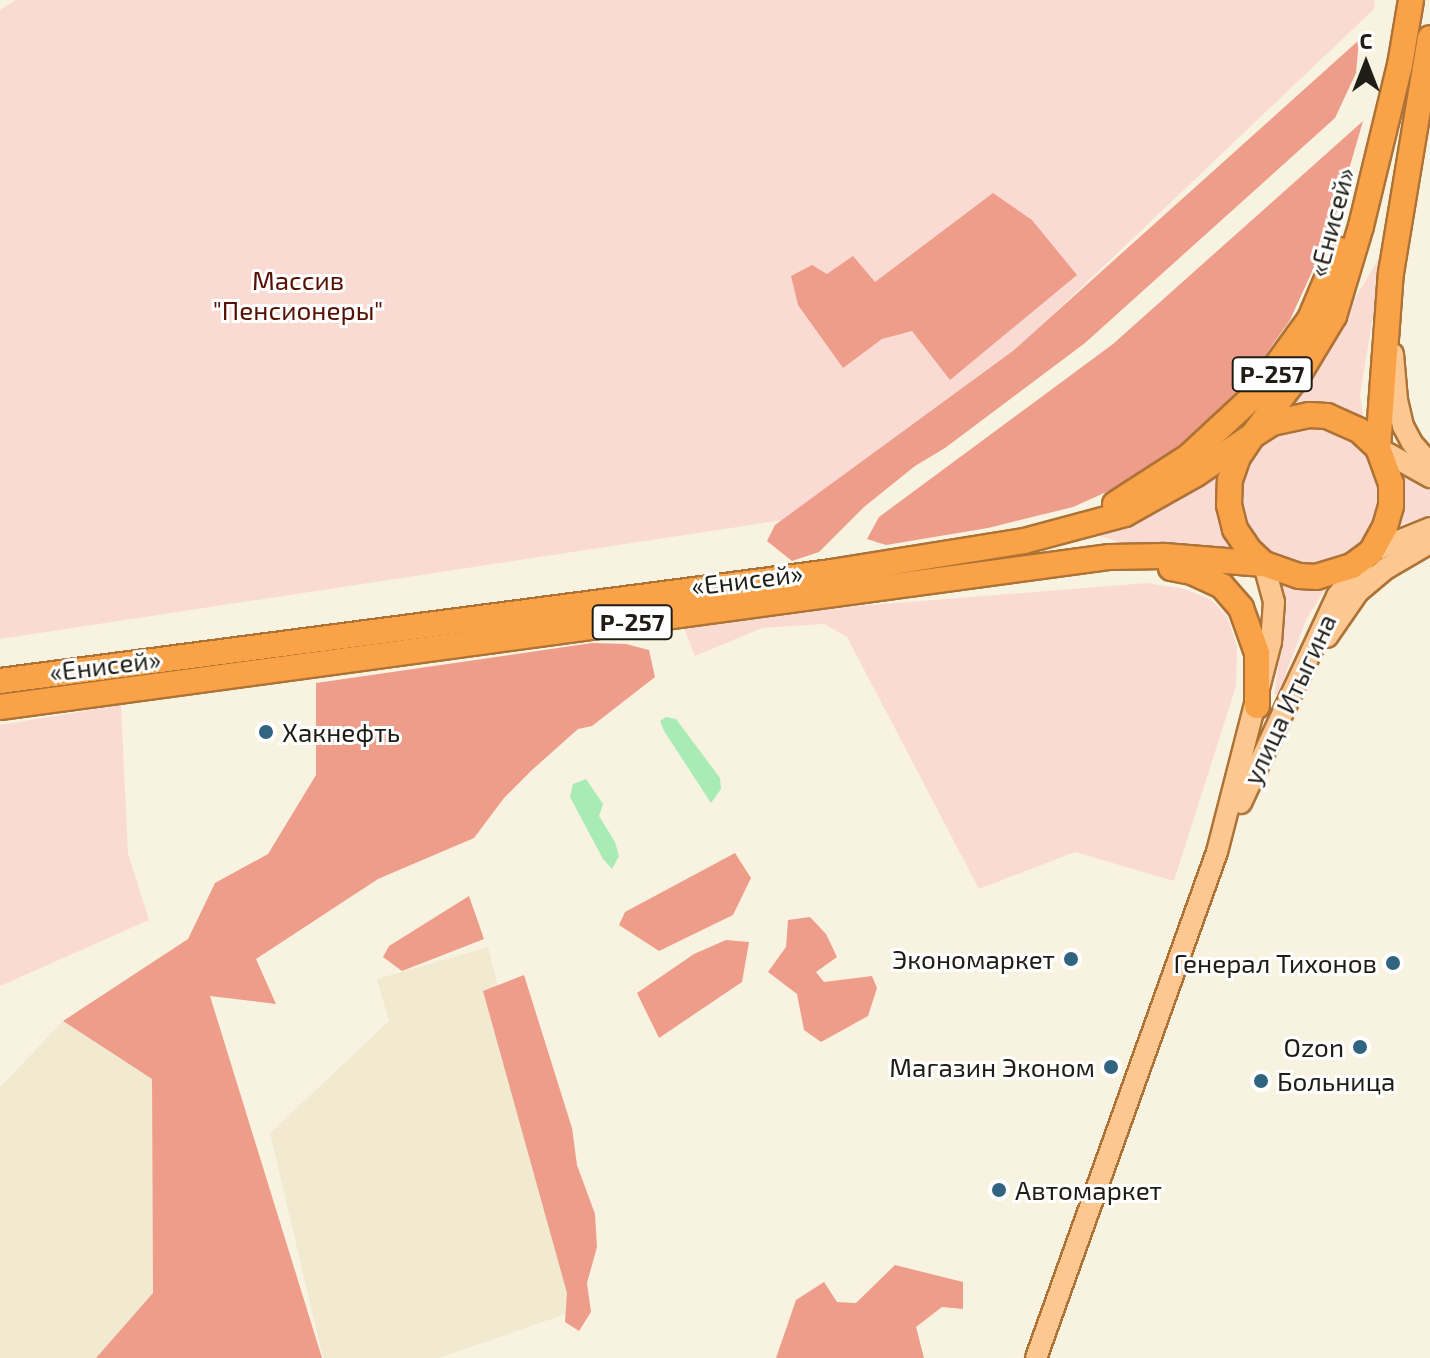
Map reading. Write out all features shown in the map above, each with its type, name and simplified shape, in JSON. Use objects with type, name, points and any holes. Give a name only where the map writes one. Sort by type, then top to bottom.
[{"type":"highway","name":"«Енисей»","points":[[1264,564],[1249,550],[1235,529],[1229,505],[1230,480],[1238,457],[1299,374],[1334,316],[1392,97],[1411,0]]},
{"type":"highway","points":[[1371,552],[1385,527],[1391,506],[1391,484],[1378,448],[1389,299],[1430,38]]},
{"type":"highway","name":"Р-257","points":[[1024,541],[1105,510],[1142,487],[1188,457],[1255,395],[1290,351],[1322,295],[1392,97]]},
{"type":"highway","name":"Р-257","points":[[1024,541],[1125,514],[1155,500],[1272,423],[1309,415],[1344,422],[1378,448]]},
{"type":"highway","name":"«Енисей»","points":[[0,681],[831,572],[1024,541]]},
{"type":"highway","name":"«Енисей»","points":[[0,707],[1110,557],[1164,556],[1264,564],[1299,576],[1317,577],[1352,566],[1371,552]]},
{"type":"highway","points":[[1110,557],[1192,572],[1222,586],[1241,608],[1250,626],[1257,653],[1257,706]]},
{"type":"main road","points":[[1389,299],[1397,400],[1403,426],[1430,464]]},
{"type":"main road","points":[[1378,448],[1430,477]]},
{"type":"main road","points":[[1371,552],[1430,528]]},
{"type":"main road","points":[[1282,708],[1358,592],[1387,568],[1430,543]]},
{"type":"main road","name":"улица Итыгина","points":[[1217,852],[1337,596],[1371,552]]},
{"type":"main road","name":"улица Итыгина","points":[[1036,1358],[1217,852],[1271,642],[1274,602],[1264,564]]},
{"type":"shaded area","points":[[1359,40],[1356,73],[1335,118],[1085,343],[945,448],[915,466],[864,507],[819,552],[792,561],[767,541],[775,525],[1014,350]]},
{"type":"shaded area","points":[[1363,121],[1332,228],[1290,320],[1243,387],[1181,444],[1122,485],[1073,507],[988,528],[886,545],[867,539],[879,517],[1113,344]]},
{"type":"shaded area","points":[[993,193],[1032,220],[1077,275],[950,380],[912,331],[882,339],[843,368],[798,305],[791,276],[812,265],[827,274],[853,256],[875,282]]},
{"type":"shaded area","points":[[592,643],[626,644],[649,650],[655,677],[592,726],[578,729],[504,798],[474,838],[378,879],[256,959],[276,1004],[210,996],[322,1358],[96,1358],[153,1293],[152,1079],[63,1021],[188,939],[215,883],[268,854],[316,775],[316,683]]},
{"type":"shaded area","points":[[666,717],[676,719],[720,778],[721,789],[711,803],[664,731],[660,721]]},
{"type":"shaded area","points":[[586,779],[603,804],[599,816],[615,842],[619,856],[612,869],[603,859],[570,797],[573,784]]},
{"type":"shaded area","points":[[735,853],[751,878],[733,915],[659,951],[619,925],[625,912]]},
{"type":"shaded area","points":[[469,896],[484,939],[402,971],[383,957],[389,946]]},
{"type":"shaded area","points":[[810,917],[826,934],[837,957],[816,972],[824,982],[872,976],[877,988],[868,1016],[821,1042],[804,1030],[797,994],[768,972],[786,947],[788,920]]},
{"type":"shaded area","points":[[726,940],[749,942],[742,982],[659,1038],[637,993],[694,954]]},
{"type":"shaded area","points":[[488,947],[577,1310],[439,1358],[323,1358],[270,1133],[389,1021],[377,979]]},
{"type":"shaded area","points":[[524,975],[572,1128],[577,1165],[595,1214],[597,1247],[587,1283],[591,1312],[579,1331],[565,1322],[567,1293],[483,991]]},
{"type":"shaded area","points":[[63,1021],[152,1079],[153,1293],[96,1358],[0,1358],[0,1087]]},
{"type":"shaded area","points":[[895,1265],[963,1282],[963,1309],[942,1307],[916,1327],[924,1358],[776,1358],[796,1300],[824,1282],[837,1302],[856,1303]]},
{"type":"green space","name":"Массив \"Пенсионеры\"","points":[[16,0],[1375,0],[1374,9],[1024,342],[783,520],[0,639],[0,10]]},
{"type":"green space","points":[[1384,250],[1360,395],[1365,426],[1279,412],[1312,370]]},
{"type":"green space","points":[[1310,425],[1337,431],[1359,446],[1374,468],[1380,495],[1374,522],[1359,544],[1337,559],[1310,565],[1283,559],[1261,544],[1246,522],[1240,495],[1246,468],[1261,446],[1283,431]]},
{"type":"green space","points":[[1228,460],[1240,552],[1130,545],[1099,536],[1147,514]]},
{"type":"green space","points":[[1396,467],[1430,489],[1430,515],[1394,527]]},
{"type":"green space","points":[[1277,578],[1330,582],[1307,618],[1278,694],[1274,694],[1286,610],[1285,595]]},
{"type":"green space","points":[[1147,583],[1185,589],[1210,599],[1227,616],[1237,646],[1236,686],[1174,881],[1075,852],[979,889],[847,637],[824,624],[762,628],[695,656],[684,628],[858,606]]},
{"type":"green space","points":[[121,705],[128,853],[149,920],[0,986],[0,725]]},
{"type":"place","name":"Хакнефть","points":[[266,732]]},
{"type":"place","name":"Экономаркет","points":[[1071,959]]},
{"type":"place","name":"Генерал Тихонов","points":[[1393,963]]},
{"type":"place","name":"Ozon","points":[[1360,1047]]},
{"type":"place","name":"Магазин Эконом","points":[[1111,1067]]},
{"type":"place","name":"Больница","points":[[1261,1081]]},
{"type":"place","name":"Автомаркет","points":[[999,1190]]}]
